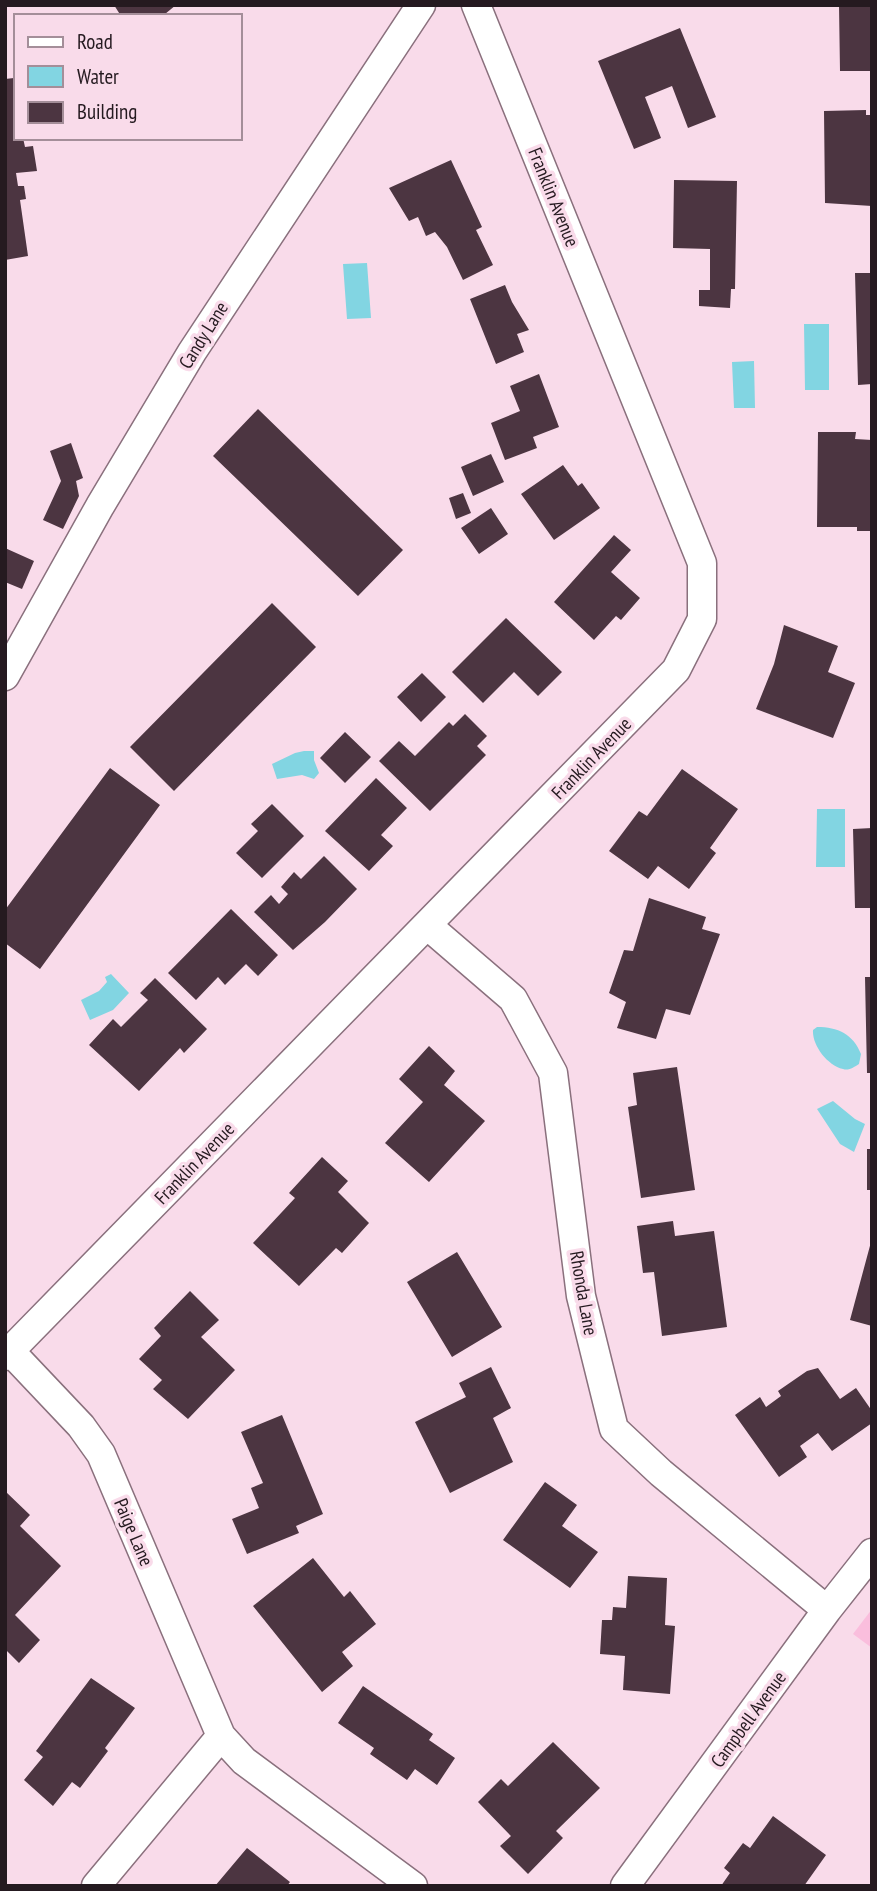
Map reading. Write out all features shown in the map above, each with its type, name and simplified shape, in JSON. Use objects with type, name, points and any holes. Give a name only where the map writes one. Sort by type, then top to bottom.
[{"type":"street","name":"Candy Lane","points":[[5,676],[100,506],[192,352],[421,5]]},
{"type":"street","name":"Franklin Avenue","points":[[8,1354],[676,670],[702,619],[702,564],[476,5]]},
{"type":"street","name":"Rhonda Lane","points":[[427,925],[513,999],[553,1073],[581,1296],[614,1429],[661,1473],[827,1611]]},
{"type":"street","name":"Paige Lane","points":[[8,1354],[82,1426],[100,1454],[221,1736],[244,1760],[413,1886]]},
{"type":"street","name":"Campbell Avenue","points":[[625,1886],[872,1553]]},
{"type":"street","points":[[96,1886],[221,1736]]},
{"type":"shaded area","points":[[872,1609],[872,1648],[853,1634]]},
{"type":"water","points":[[367,263],[371,318],[347,319],[343,264]]},
{"type":"water","points":[[804,324],[829,324],[829,390],[805,390]]},
{"type":"water","points":[[754,361],[755,408],[734,408],[732,362]]},
{"type":"water","points":[[304,751],[314,751],[319,773],[314,779],[302,775],[277,779],[272,764]]},
{"type":"water","points":[[817,809],[845,809],[845,867],[816,867]]},
{"type":"water","points":[[111,974],[129,993],[113,1010],[90,1020],[81,1000],[99,991],[107,982],[105,977]]},
{"type":"water","points":[[817,1027],[838,1030],[854,1041],[861,1054],[859,1064],[845,1069],[826,1059],[813,1036],[813,1030]]},
{"type":"water","points":[[833,1101],[865,1124],[854,1152],[840,1144],[817,1109]]},
{"type":"building","points":[[114,5],[176,5],[165,14],[120,14]]},
{"type":"building","points":[[839,5],[872,5],[872,71],[840,71]]},
{"type":"building","points":[[680,28],[716,117],[688,128],[672,86],[645,97],[661,138],[634,149],[598,61]]},
{"type":"building","points":[[14,78],[14,140],[23,140],[25,147],[33,146],[37,171],[16,173],[18,186],[24,186],[26,199],[20,200],[28,256],[5,260],[5,79]]},
{"type":"building","points":[[866,110],[866,115],[872,115],[872,206],[825,203],[824,111]]},
{"type":"building","points":[[451,160],[482,227],[476,230],[493,265],[463,280],[447,247],[435,232],[426,236],[418,217],[409,221],[389,188]]},
{"type":"building","points":[[674,180],[737,181],[735,289],[731,289],[730,308],[699,306],[699,290],[710,290],[710,249],[673,248]]},
{"type":"building","points":[[855,273],[872,273],[872,384],[858,385]]},
{"type":"building","points":[[505,285],[529,330],[517,334],[524,352],[496,364],[470,299]]},
{"type":"building","points":[[539,374],[559,427],[533,437],[537,448],[505,460],[491,423],[520,411],[510,386]]},
{"type":"building","points":[[258,409],[403,550],[358,596],[213,456]]},
{"type":"building","points":[[818,432],[856,432],[855,439],[872,440],[872,531],[857,531],[857,527],[817,527]]},
{"type":"building","points":[[71,443],[83,478],[76,481],[79,496],[63,529],[43,520],[61,481],[50,451]]},
{"type":"building","points":[[491,454],[504,482],[473,496],[461,467]]},
{"type":"building","points":[[563,465],[578,486],[582,483],[600,508],[554,540],[521,494]]},
{"type":"building","points":[[463,493],[471,513],[456,519],[449,498]]},
{"type":"building","points":[[491,508],[508,534],[479,554],[461,528]]},
{"type":"building","points":[[614,535],[631,550],[611,572],[640,598],[621,620],[616,616],[594,640],[554,602]]},
{"type":"building","points":[[5,548],[34,561],[22,589],[5,582]]},
{"type":"building","points":[[272,603],[316,647],[174,791],[130,747]]},
{"type":"building","points":[[506,618],[562,672],[538,696],[514,672],[483,703],[452,672]]},
{"type":"building","points":[[784,625],[838,646],[828,672],[855,683],[833,738],[756,709],[774,664]]},
{"type":"building","points":[[422,673],[446,697],[421,722],[397,697]]},
{"type":"building","points":[[465,714],[487,736],[477,746],[486,755],[430,811],[379,761],[399,741],[415,756],[449,722],[453,726]]},
{"type":"building","points":[[345,732],[371,757],[345,783],[320,758]]},
{"type":"building","points":[[110,768],[160,805],[40,969],[5,943],[5,910]]},
{"type":"building","points":[[682,769],[738,809],[710,848],[716,853],[689,889],[658,866],[648,879],[609,851],[639,811],[647,816]]},
{"type":"building","points":[[376,778],[407,808],[381,835],[393,846],[369,871],[325,831]]},
{"type":"building","points":[[272,804],[304,836],[262,878],[236,853],[258,831],[251,824]]},
{"type":"building","points":[[872,828],[872,908],[855,908],[853,829]]},
{"type":"building","points":[[324,856],[357,889],[293,950],[254,912],[271,895],[279,904],[288,894],[281,887],[294,872],[301,879]]},
{"type":"building","points":[[649,898],[706,917],[702,929],[720,934],[690,1015],[666,1009],[656,1039],[617,1028],[626,1002],[609,993],[624,950],[633,951]]},
{"type":"building","points":[[231,909],[278,955],[258,976],[246,964],[225,985],[218,977],[196,1000],[168,973]]},
{"type":"building","points":[[865,977],[872,977],[872,1073],[867,1073]]},
{"type":"building","points":[[155,978],[207,1029],[184,1053],[180,1048],[139,1091],[89,1045],[113,1019],[121,1027],[148,1000],[140,993]]},
{"type":"building","points":[[429,1046],[455,1071],[444,1085],[485,1121],[429,1182],[385,1143],[423,1102],[399,1079]]},
{"type":"building","points":[[677,1067],[695,1190],[641,1198],[628,1107],[637,1105],[633,1073]]},
{"type":"building","points":[[867,1149],[872,1149],[872,1190],[867,1190]]},
{"type":"building","points":[[322,1157],[348,1181],[338,1192],[369,1223],[342,1253],[336,1248],[299,1286],[253,1243],[295,1198],[289,1193]]},
{"type":"building","points":[[673,1221],[675,1236],[714,1231],[727,1327],[662,1336],[654,1272],[643,1273],[637,1226]]},
{"type":"building","points":[[872,1242],[872,1326],[850,1320]]},
{"type":"building","points":[[457,1252],[502,1327],[452,1357],[407,1282]]},
{"type":"building","points":[[190,1291],[219,1320],[201,1337],[235,1370],[188,1419],[153,1389],[162,1380],[139,1359],[161,1336],[154,1328]]},
{"type":"building","points":[[491,1367],[511,1408],[493,1418],[513,1462],[450,1493],[415,1422],[466,1397],[459,1383]]},
{"type":"building","points":[[818,1368],[840,1399],[856,1388],[872,1411],[872,1423],[832,1451],[818,1433],[800,1446],[807,1457],[779,1477],[735,1415],[760,1397],[766,1407],[781,1396],[778,1391],[807,1371]]},
{"type":"building","points":[[282,1415],[323,1514],[296,1526],[299,1533],[247,1554],[232,1519],[259,1508],[251,1488],[263,1483],[241,1432]]},
{"type":"building","points":[[545,1482],[577,1505],[562,1526],[598,1552],[570,1588],[503,1540]]},
{"type":"building","points":[[5,1491],[30,1515],[20,1526],[61,1566],[15,1615],[40,1640],[19,1663],[5,1649]]},
{"type":"building","points":[[313,1558],[344,1597],[350,1591],[376,1624],[342,1652],[353,1666],[322,1692],[253,1606]]},
{"type":"building","points":[[628,1576],[667,1578],[665,1625],[675,1626],[670,1694],[623,1690],[625,1656],[600,1654],[602,1620],[612,1620],[613,1607],[626,1608]]},
{"type":"building","points":[[91,1678],[135,1708],[105,1748],[108,1751],[80,1788],[72,1782],[53,1806],[24,1780],[43,1757],[36,1751]]},
{"type":"building","points":[[363,1686],[433,1734],[429,1740],[455,1758],[437,1785],[415,1769],[407,1780],[370,1754],[374,1748],[338,1723]]},
{"type":"building","points":[[553,1742],[600,1788],[556,1831],[563,1838],[528,1874],[500,1846],[511,1836],[478,1802],[501,1779],[508,1786]]},
{"type":"building","points":[[773,1816],[826,1855],[804,1886],[721,1886],[730,1873],[724,1868],[743,1843],[750,1848]]},
{"type":"building","points":[[247,1848],[290,1882],[287,1886],[215,1886]]}]
